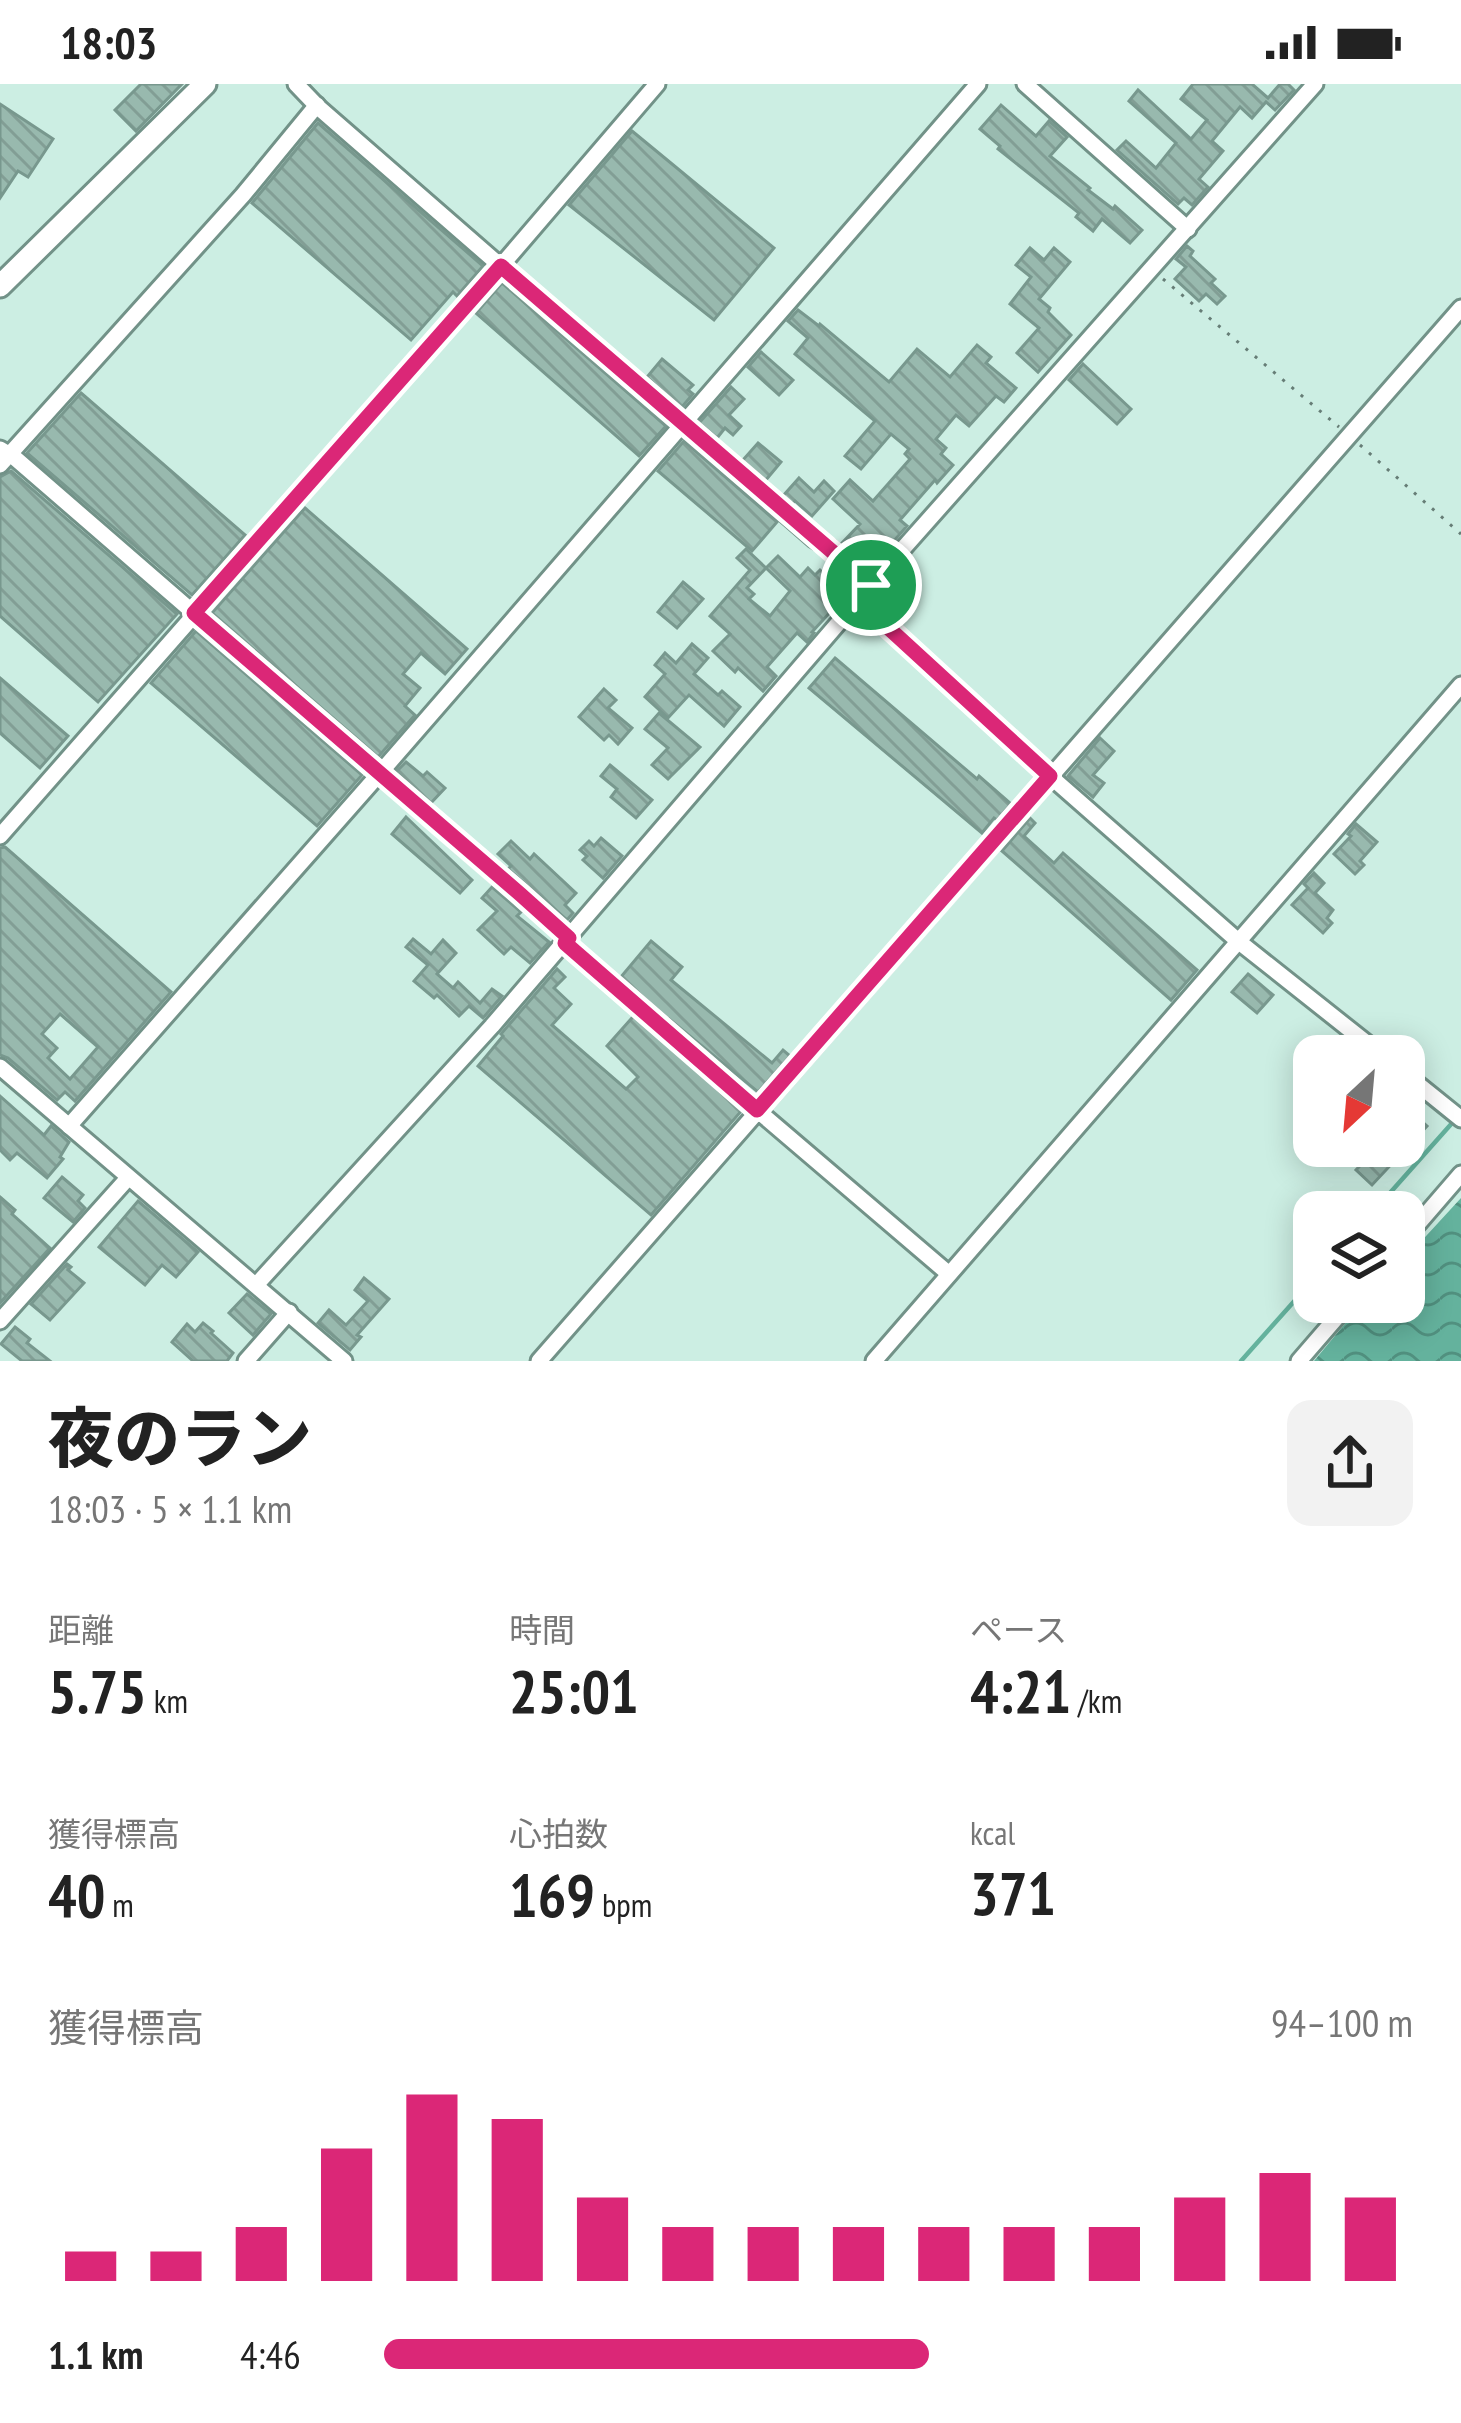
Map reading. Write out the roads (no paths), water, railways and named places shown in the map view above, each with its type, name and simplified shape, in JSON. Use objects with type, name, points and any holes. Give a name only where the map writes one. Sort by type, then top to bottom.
[{"type":"main road","points":[[0,286],[206,84]]},
{"type":"street","points":[[296,84],[871,585]]},
{"type":"street","points":[[0,836],[657,84]]},
{"type":"street","points":[[69,1126],[978,84]]},
{"type":"street","points":[[1025,84],[1188,229]]},
{"type":"street","points":[[257,1284],[567,940],[871,585],[1315,84]]},
{"type":"street","points":[[3,457],[243,195],[317,105]]},
{"type":"street","points":[[539,1361],[1461,308]]},
{"type":"street","points":[[3,457],[15,458],[567,940]]},
{"type":"street","points":[[858,600],[1238,941],[1357,1035]]},
{"type":"street","points":[[874,1361],[1461,685]]},
{"type":"street","points":[[0,1067],[344,1361]]},
{"type":"street","points":[[1425,1090],[1455,1114]]},
{"type":"street","points":[[757,1110],[949,1274]]},
{"type":"street","points":[[1425,1216],[1461,1174]]},
{"type":"street","points":[[0,1321],[128,1178]]},
{"type":"street","points":[[246,1361],[289,1312]]},
{"type":"street","points":[[1299,1361],[1332,1323]]},
{"type":"water","points":[[1461,1198],[1461,1361],[1314,1361],[1346,1323],[1425,1323],[1425,1237]]},
{"type":"waterway","points":[[1392,1191],[1453,1122]]},
{"type":"waterway","points":[[1241,1361],[1293,1303]]}]
